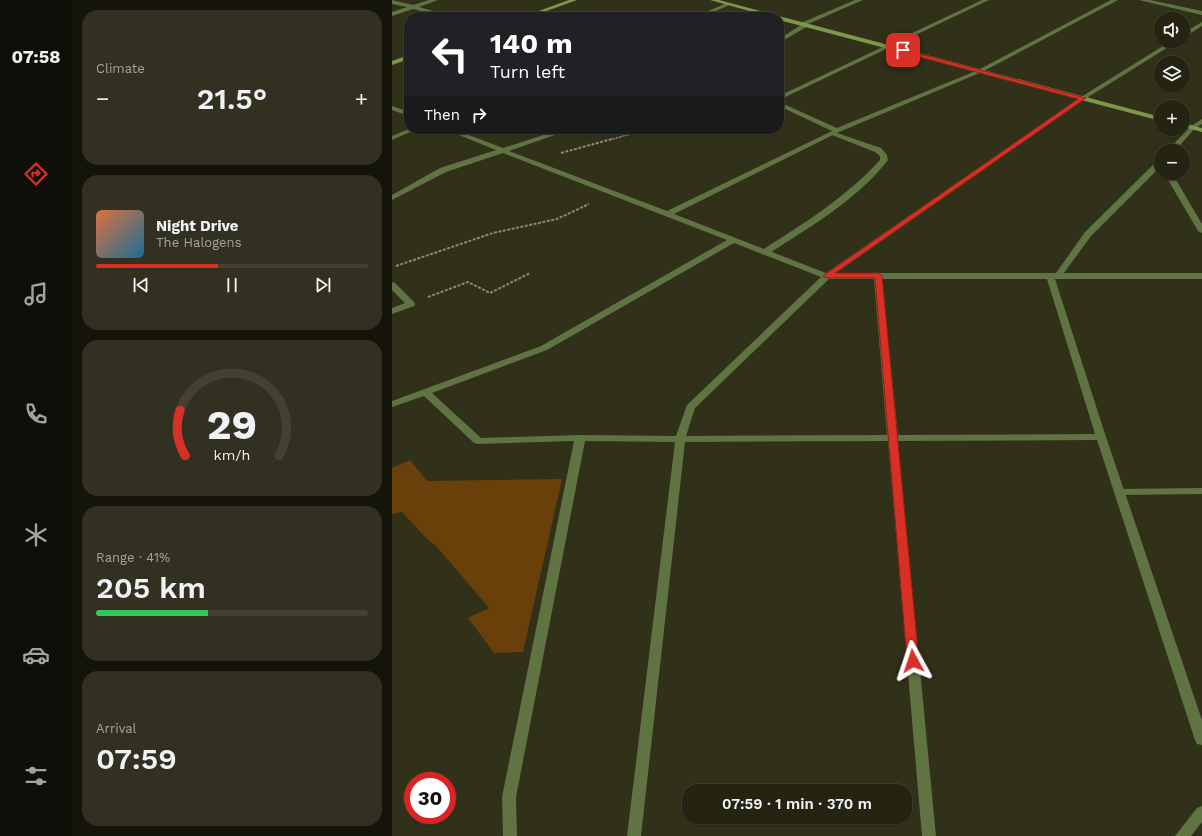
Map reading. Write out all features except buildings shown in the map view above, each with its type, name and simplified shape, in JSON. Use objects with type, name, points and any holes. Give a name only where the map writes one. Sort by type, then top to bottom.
[{"type":"street","points":[[392,14],[435,0]]},
{"type":"street","points":[[539,12],[574,0]]},
{"type":"street","points":[[713,0],[759,12]]},
{"type":"street","points":[[784,38],[804,24],[860,0]]},
{"type":"street","points":[[784,96],[986,0]]},
{"type":"street","points":[[668,214],[836,132],[980,71],[1115,0]]},
{"type":"street","points":[[1142,0],[1202,13]]},
{"type":"street","points":[[392,2],[433,12]]},
{"type":"street","points":[[709,12],[729,4]]},
{"type":"street","points":[[784,19],[1154,117]]},
{"type":"street","points":[[1190,32],[1202,24]]},
{"type":"street","points":[[634,836],[680,440],[690,407],[827,276],[1083,98],[1164,48]]},
{"type":"street","points":[[392,63],[404,59]]},
{"type":"street","points":[[765,252],[820,217],[872,174],[884,160],[883,155],[878,150],[836,132],[784,106]]},
{"type":"street","points":[[392,108],[404,112]]},
{"type":"street","points":[[1177,144],[1193,127],[1202,121]]},
{"type":"street","points":[[1190,126],[1202,130]]},
{"type":"street","points":[[392,138],[404,133]]},
{"type":"street","points":[[460,134],[827,276],[1202,276]]},
{"type":"street","points":[[392,198],[443,170],[554,134]]},
{"type":"street","points":[[1054,276],[1088,234],[1154,169]]},
{"type":"street","points":[[1172,180],[1202,231]]},
{"type":"street","points":[[392,404],[544,348],[733,240]]},
{"type":"street","points":[[878,276],[929,836]]},
{"type":"street","points":[[1054,276],[1101,437],[1202,740]]},
{"type":"street","points":[[392,285],[411,304],[392,311]]},
{"type":"street","points":[[426,392],[478,441],[580,438],[680,440],[1101,437]]},
{"type":"street","points":[[510,836],[510,797],[580,438]]},
{"type":"street","points":[[1119,492],[1202,491]]},
{"type":"street","points":[[1182,836],[1202,812]]},
{"type":"path","points":[[392,268],[493,233],[557,220],[611,193]]},
{"type":"path","points":[[411,304],[468,282],[490,293],[530,274]]},
{"type":"shaded area","points":[[410,460],[427,481],[562,479],[523,652],[494,653],[468,618],[489,608],[437,547],[425,537],[402,512],[392,514],[392,468]]},
{"type":"route","points":[[903,50],[1083,98],[827,276],[878,276],[913,661]]}]
